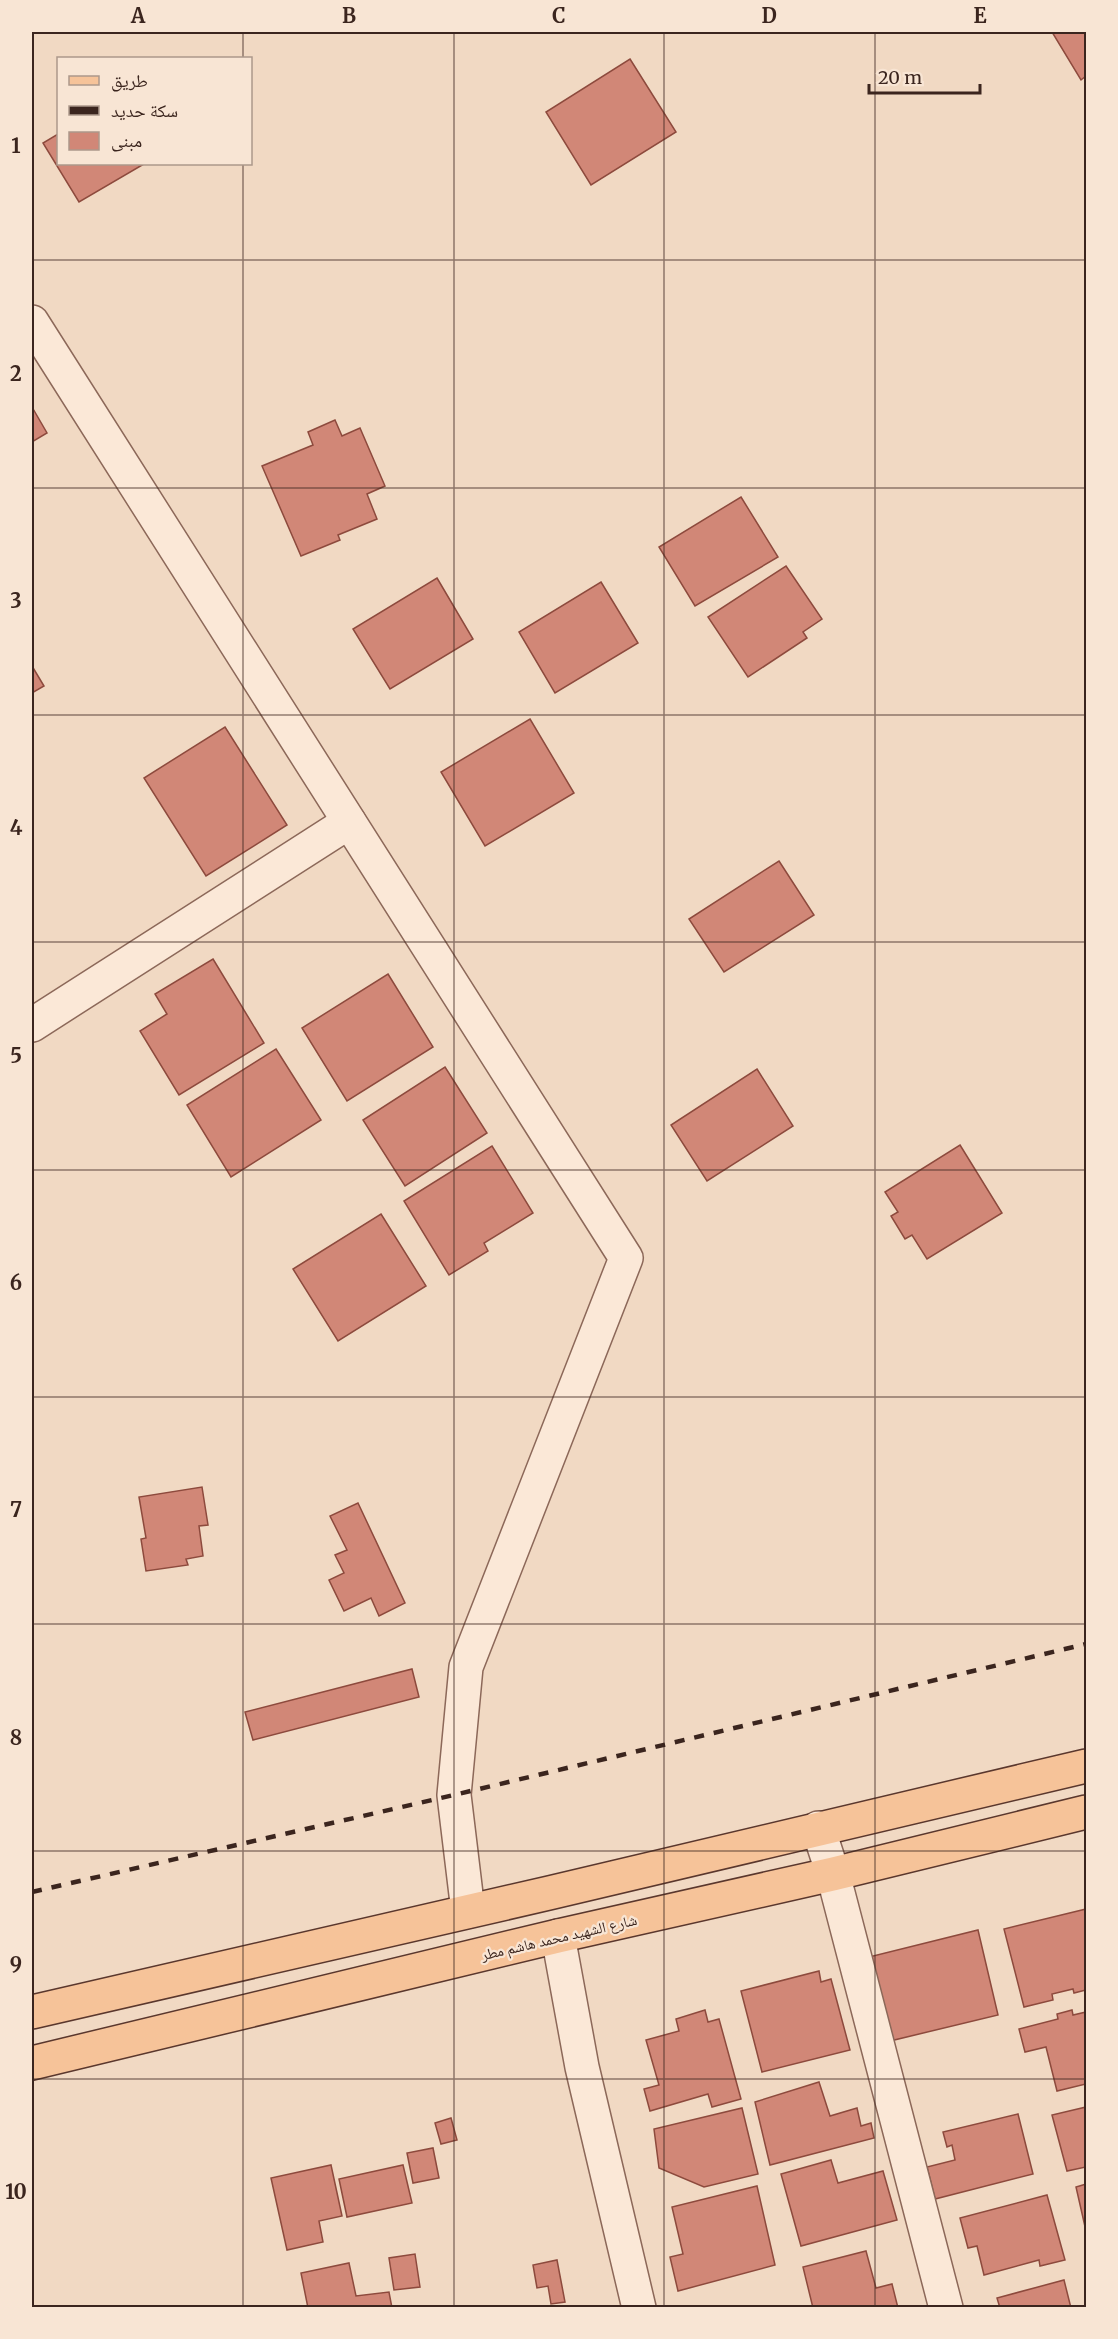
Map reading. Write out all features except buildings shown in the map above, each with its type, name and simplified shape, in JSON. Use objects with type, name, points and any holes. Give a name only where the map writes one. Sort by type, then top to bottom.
[{"type":"main road","points":[[32,2012],[1086,1766]]},
{"type":"main road","name":"شارع الشهيد محمد هاشم مطر","points":[[32,2063],[1086,1812]]},
{"type":"street","points":[[32,322],[626,1258],[466,1667],[454,1795],[468,1911]]},
{"type":"street","points":[[32,1025],[349,822]]},
{"type":"street","points":[[818,1828],[833,1874],[946,2307]]},
{"type":"street","points":[[558,1936],[582,2067],[639,2307]]},
{"type":"railway","points":[[32,1892],[454,1795],[1086,1644]]}]
